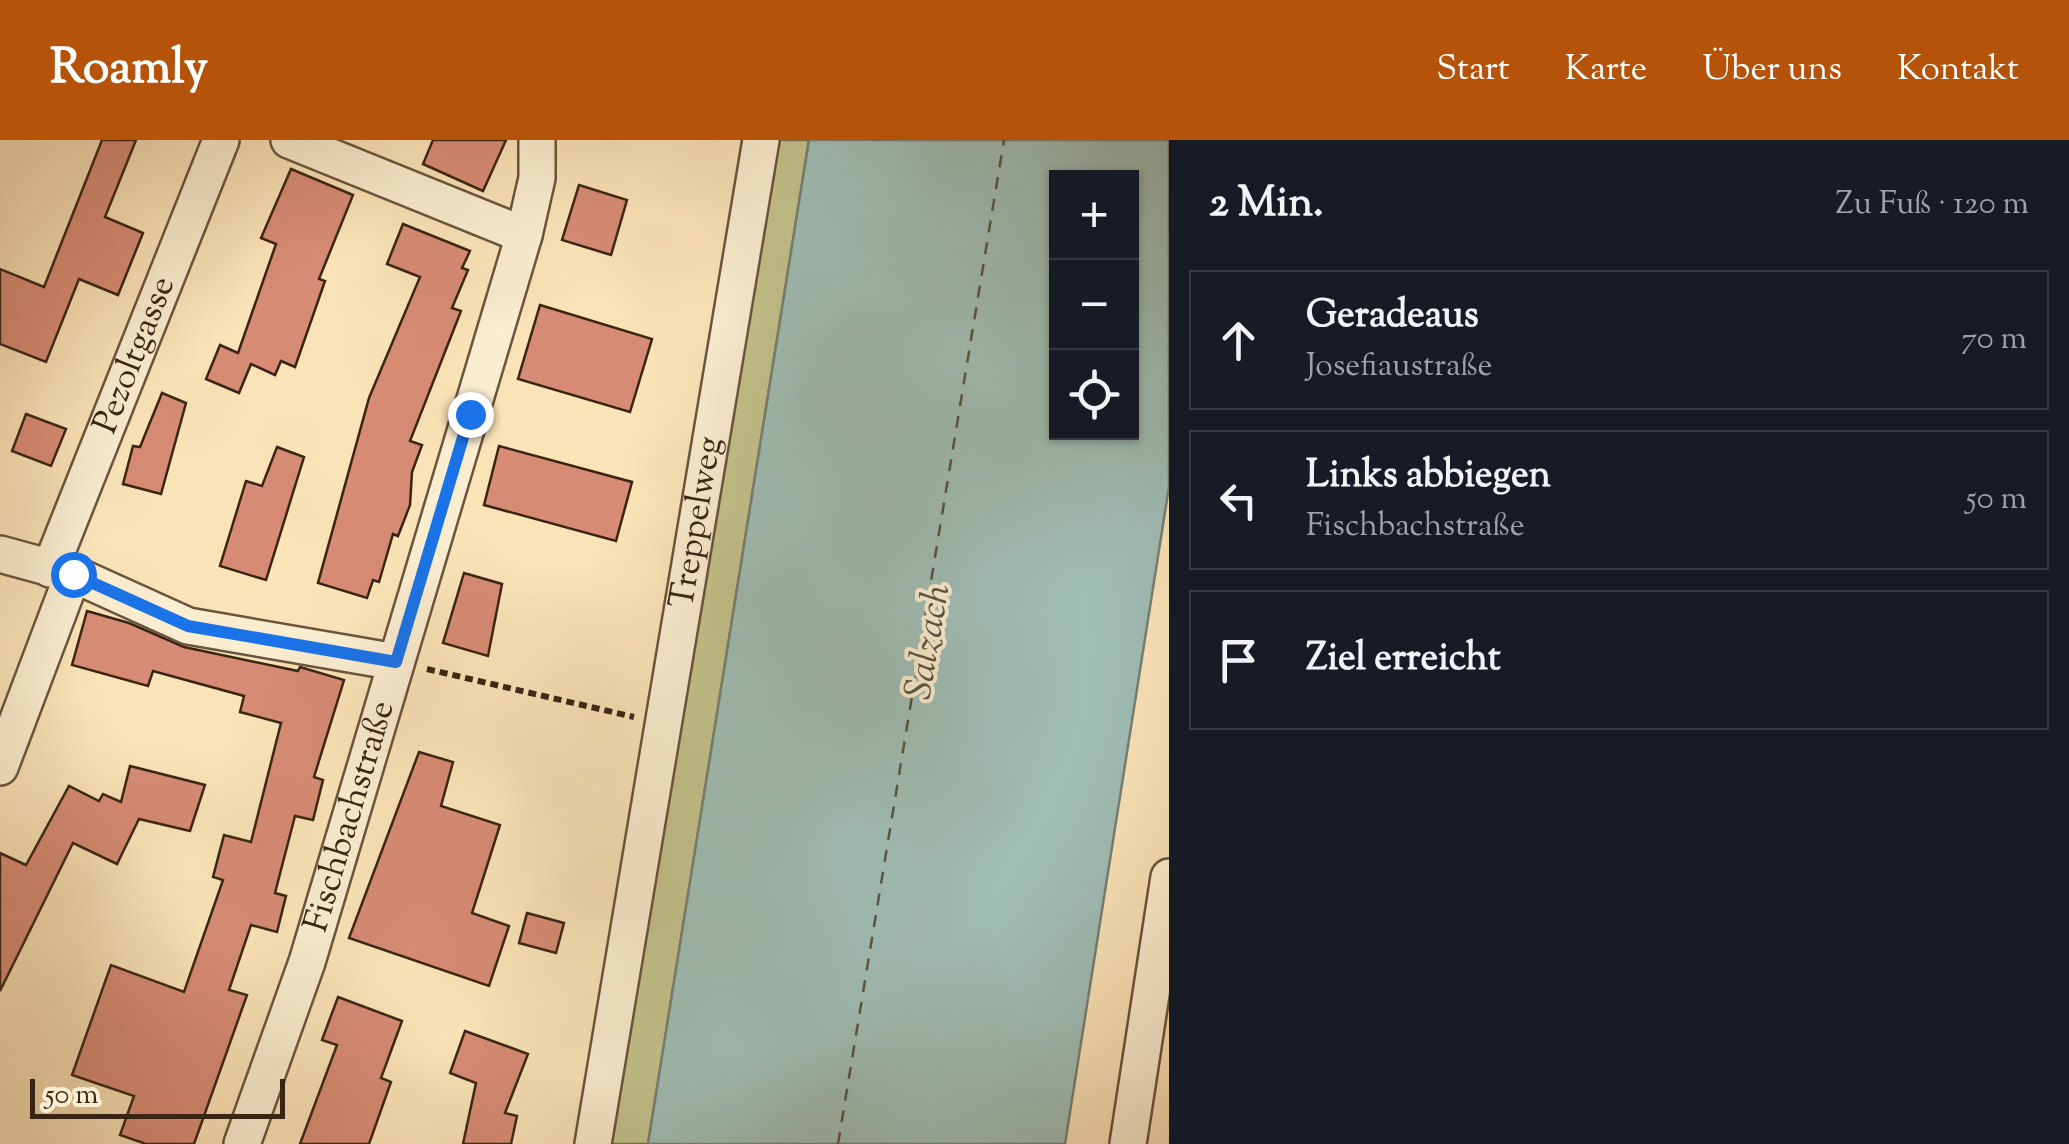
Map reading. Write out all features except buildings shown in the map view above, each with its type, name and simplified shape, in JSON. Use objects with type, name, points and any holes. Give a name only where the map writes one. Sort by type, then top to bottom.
[{"type":"street","name":"Pezoltgasse","points":[[0,767],[61,571],[222,140]]},
{"type":"street","points":[[289,140],[524,235]]},
{"type":"street","name":"Fischbachstraße","points":[[242,1144],[302,980],[524,235],[537,178],[537,140]]},
{"type":"street","name":"Treppelweg","points":[[593,1144],[761,140]]},
{"type":"street","points":[[0,554],[61,571],[188,626],[396,662]]},
{"type":"street","points":[[1128,1144],[1159,1015],[1169,877]]},
{"type":"path","points":[[396,662],[663,724]]},
{"type":"shaded area","points":[[768,140],[809,140],[648,1144],[604,1144]]},
{"type":"water","name":"Salzach","points":[[809,140],[1169,140],[1169,487],[1065,1144],[648,1144]]},
{"type":"ferry route","points":[[838,1144],[1004,140]]},
{"type":"route","points":[[73,574],[188,626],[396,662],[470,414]]}]
